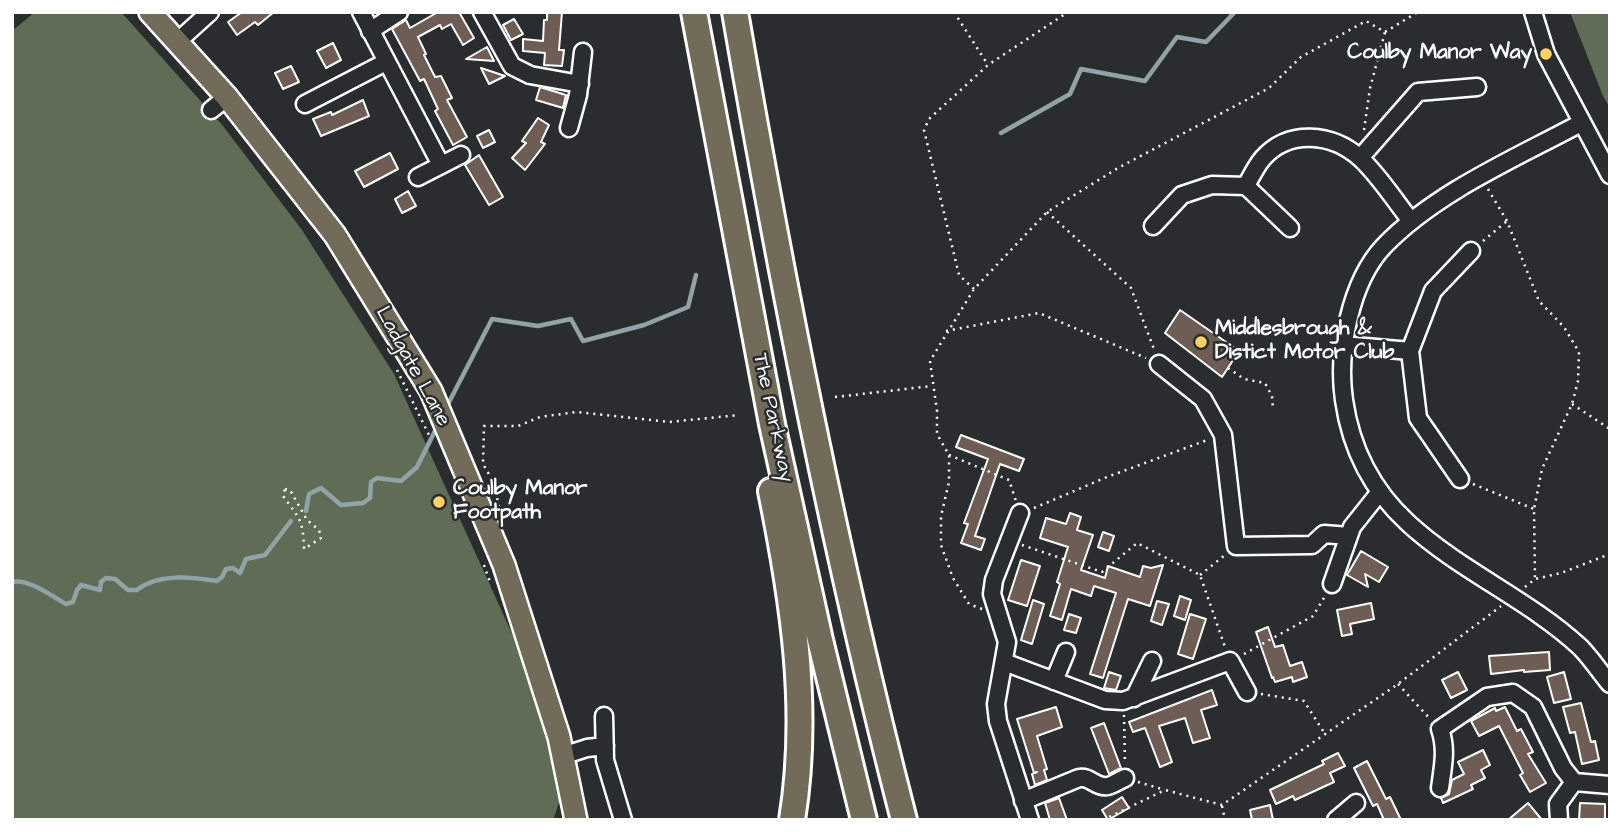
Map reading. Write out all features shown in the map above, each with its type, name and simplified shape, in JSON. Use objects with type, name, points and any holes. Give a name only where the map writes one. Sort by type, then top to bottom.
[{"type":"highway","name":"The Parkway","points":[[694,12],[747,299],[820,640],[864,820]]},
{"type":"highway","name":"The Parkway","points":[[735,12],[772,226],[811,415],[869,679],[904,820]]},
{"type":"highway","points":[[747,299],[750,388],[774,503],[795,638],[800,700],[800,750],[792,820]]},
{"type":"highway","points":[[845,571],[883,682],[922,820]]},
{"type":"main road","name":"Ladgate Lane","points":[[150,12],[177,42],[219,104],[335,235],[430,391],[504,565],[559,737],[576,820]]},
{"type":"street","points":[[177,42],[209,12]]},
{"type":"street","points":[[361,12],[441,165]]},
{"type":"street","points":[[370,31],[399,12]]},
{"type":"street","points":[[482,12],[512,66],[530,75],[580,84]]},
{"type":"street","points":[[1533,12],[1546,54],[1610,175]]},
{"type":"street","points":[[569,128],[580,84],[583,52]]},
{"type":"street","points":[[305,104],[386,61]]},
{"type":"street","points":[[1360,158],[1418,92],[1477,87]]},
{"type":"street","points":[[1581,123],[1449,194],[1411,221],[1382,248],[1364,277],[1351,309],[1343,345],[1340,377],[1346,416],[1357,454],[1379,493],[1409,524],[1440,548],[1513,596],[1581,648],[1610,684]]},
{"type":"street","points":[[1245,186],[1264,158],[1284,142],[1314,136],[1338,144],[1360,158],[1411,221]]},
{"type":"street","points":[[418,177],[461,155]]},
{"type":"street","points":[[1153,226],[1182,195],[1212,185],[1245,186],[1290,228]]},
{"type":"street","points":[[1460,479],[1418,418],[1410,351],[1433,291],[1471,250]]},
{"type":"street","points":[[1343,345],[1410,351]]},
{"type":"street","points":[[1159,364],[1203,399],[1223,435],[1236,546],[1312,545],[1324,534],[1349,536]]},
{"type":"street","points":[[1332,584],[1352,527],[1379,493]]},
{"type":"street","points":[[1020,513],[994,580],[992,594],[1007,642],[996,704],[998,721],[1030,820]]},
{"type":"street","points":[[1055,681],[1066,652]]},
{"type":"street","points":[[1128,700],[1152,661]]},
{"type":"street","points":[[1004,662],[1105,700],[1128,700],[1230,661],[1247,692]]},
{"type":"street","points":[[1440,788],[1445,753],[1440,729],[1487,697],[1513,693],[1533,707],[1563,768],[1574,782],[1610,785]]},
{"type":"street","points":[[604,716],[607,770],[623,820]]},
{"type":"street","points":[[562,756],[587,748],[605,746]]},
{"type":"street","points":[[1024,801],[1079,778],[1087,777],[1102,786],[1125,778]]},
{"type":"street","points":[[1559,820],[1558,804],[1574,782]]},
{"type":"street","points":[[1336,820],[1356,803]]},
{"type":"path","points":[[954,12],[988,65]]},
{"type":"path","points":[[974,289],[959,275],[924,130],[929,120],[988,65],[1068,12]]},
{"type":"path","points":[[1360,158],[1370,88],[1385,32],[1418,12]]},
{"type":"path","points":[[998,614],[969,604],[953,578],[941,545],[942,516],[949,482],[949,455],[937,434],[937,411],[930,361],[946,331],[974,289],[1047,212],[1118,168],[1269,88],[1301,57],[1366,21],[1385,32]]},
{"type":"path","points":[[1480,178],[1507,221],[1539,301],[1564,327],[1579,352],[1578,381],[1572,404],[1542,469],[1534,509],[1535,579]]},
{"type":"path","points":[[1047,212],[1131,288],[1159,364]]},
{"type":"path","points":[[1471,250],[1507,221]]},
{"type":"path","points":[[946,331],[1039,313],[1159,364]]},
{"type":"path","points":[[396,368],[432,440]]},
{"type":"path","points":[[1228,368],[1244,379],[1265,383],[1272,396],[1273,410]]},
{"type":"path","points":[[835,397],[932,386]]},
{"type":"path","points":[[1572,404],[1610,429]]},
{"type":"path","points":[[500,506],[494,483],[483,464],[484,426],[517,426],[540,417],[576,412],[669,422],[740,415]]},
{"type":"path","points":[[949,455],[1009,480],[1020,513],[1107,477],[1223,435]]},
{"type":"path","points":[[1460,479],[1534,509]]},
{"type":"path","points":[[494,483],[514,494]]},
{"type":"path","points":[[285,489],[290,491],[307,520],[319,530],[321,538],[307,549],[304,549],[305,534],[299,517],[283,496],[285,489]]},
{"type":"path","points":[[1009,541],[1102,572],[1137,543],[1200,575],[1230,661],[1314,616],[1332,584]]},
{"type":"path","points":[[1200,575],[1236,546]]},
{"type":"path","points":[[480,554],[494,593]]},
{"type":"path","points":[[1128,700],[1125,778],[1222,805],[1398,684],[1535,579],[1561,573],[1610,554]]},
{"type":"path","points":[[1398,684],[1440,729]]},
{"type":"path","points":[[1247,692],[1304,701],[1325,734]]},
{"type":"path","points":[[1103,820],[1165,790]]},
{"type":"path","points":[[1222,805],[1225,820]]},
{"type":"green space","points":[[35,12],[121,12],[223,126],[302,230],[394,374],[559,737],[562,794],[553,820],[12,820],[12,31]]},
{"type":"green space","points":[[1570,12],[1610,12],[1610,108],[1603,96]]},
{"type":"building","points":[[242,12],[274,12],[258,25],[255,22],[237,35],[228,22]]},
{"type":"building","points":[[438,12],[459,12],[474,38],[463,45],[451,24],[442,29],[440,25],[418,37],[435,77],[441,76],[452,98],[447,100],[467,137],[453,145],[435,111],[438,109],[424,79],[420,81],[392,29],[406,20],[410,28]]},
{"type":"building","points":[[547,12],[562,12],[559,50],[564,50],[562,66],[544,65],[545,53],[523,51],[523,39],[543,41]]},
{"type":"building","points":[[514,19],[523,34],[511,40],[503,25]]},
{"type":"building","points":[[333,43],[341,60],[326,68],[317,51]]},
{"type":"building","points":[[487,47],[494,61],[466,59]]},
{"type":"building","points":[[291,66],[299,82],[283,89],[275,73]]},
{"type":"building","points":[[481,68],[505,76],[489,84]]},
{"type":"building","points":[[540,87],[566,95],[563,108],[536,100]]},
{"type":"building","points":[[363,100],[369,116],[321,136],[313,119],[331,112],[332,115]]},
{"type":"building","points":[[538,118],[549,125],[541,142],[545,144],[525,170],[512,158],[526,143],[522,141]]},
{"type":"building","points":[[489,130],[495,142],[483,148],[477,136]]},
{"type":"building","points":[[390,153],[398,169],[364,187],[355,171]]},
{"type":"building","points":[[479,155],[503,197],[489,205],[465,165]]},
{"type":"building","points":[[408,191],[416,206],[402,213],[395,199]]},
{"type":"building","name":"Middlesbrough & Distict Motor Club","points":[[1180,310],[1239,351],[1222,377],[1165,333]]},
{"type":"building","points":[[961,435],[1024,459],[1019,471],[1000,464],[975,536],[985,539],[981,550],[961,543],[968,524],[964,523],[988,459],[956,447]]},
{"type":"building","points":[[1070,513],[1081,517],[1077,530],[1093,535],[1081,570],[1105,578],[1108,566],[1140,577],[1143,566],[1151,568],[1163,565],[1150,606],[1128,599],[1103,678],[1090,674],[1116,593],[1094,586],[1091,596],[1071,589],[1062,620],[1050,616],[1068,547],[1040,538],[1046,518],[1066,524]]},
{"type":"building","points":[[1103,532],[1114,536],[1109,551],[1098,547]]},
{"type":"building","points":[[1361,551],[1388,567],[1379,582],[1365,574],[1368,587],[1347,575]]},
{"type":"building","points":[[1021,560],[1040,566],[1027,606],[1008,600]]},
{"type":"building","points":[[1180,596],[1191,600],[1185,620],[1174,616]]},
{"type":"building","points":[[1033,600],[1044,604],[1032,644],[1021,640]]},
{"type":"building","points":[[1157,601],[1169,604],[1162,625],[1151,621]]},
{"type":"building","points":[[1371,603],[1374,619],[1350,624],[1352,634],[1342,636],[1337,610]]},
{"type":"building","points":[[1069,614],[1081,618],[1076,633],[1064,630]]},
{"type":"building","points":[[1190,614],[1206,619],[1193,659],[1178,654]]},
{"type":"building","points":[[1268,627],[1275,647],[1283,645],[1290,666],[1302,662],[1307,677],[1293,682],[1292,677],[1275,682],[1256,632]]},
{"type":"building","points":[[1549,652],[1550,670],[1491,674],[1489,656]]},
{"type":"building","points":[[1109,672],[1121,676],[1116,690],[1104,688]]},
{"type":"building","points":[[1458,672],[1467,690],[1451,698],[1442,680]]},
{"type":"building","points":[[1564,672],[1571,699],[1554,703],[1547,677]]},
{"type":"building","points":[[1212,690],[1217,705],[1201,710],[1210,738],[1193,743],[1185,718],[1159,726],[1172,762],[1160,767],[1145,728],[1133,732],[1129,722]]},
{"type":"building","points":[[1581,703],[1591,742],[1595,741],[1599,760],[1582,764],[1575,732],[1570,733],[1563,707]]},
{"type":"building","points":[[1056,707],[1062,727],[1037,736],[1047,769],[1044,770],[1047,780],[1035,785],[1032,774],[1037,772],[1034,773],[1017,719]]},
{"type":"building","points":[[1505,707],[1517,731],[1521,729],[1533,752],[1528,754],[1546,783],[1530,792],[1499,726],[1479,736],[1471,721],[1495,708],[1496,711]]},
{"type":"building","points":[[1104,723],[1121,768],[1109,774],[1091,728]]},
{"type":"building","points":[[1483,750],[1490,765],[1481,770],[1485,778],[1471,785],[1473,789],[1443,803],[1441,798],[1449,794],[1452,780],[1464,774],[1458,762]]},
{"type":"building","points":[[1338,753],[1345,766],[1330,773],[1334,782],[1295,800],[1293,796],[1276,804],[1270,790],[1324,764],[1322,761]]},
{"type":"building","points":[[1367,761],[1386,799],[1390,797],[1401,820],[1384,820],[1377,804],[1373,806],[1354,768]]},
{"type":"building","points":[[1122,797],[1129,808],[1108,820],[1102,810]]},
{"type":"building","points":[[1059,798],[1067,820],[1050,820],[1045,803]]},
{"type":"building","points":[[1528,803],[1542,820],[1508,820]]},
{"type":"building","points":[[1580,803],[1605,804],[1605,820],[1579,820]]},
{"type":"building","points":[[1270,805],[1273,820],[1252,820],[1250,810]]},
{"type":"waterway","points":[[1001,133],[1070,94],[1081,69],[1145,81],[1177,37],[1206,42],[1235,12]]},
{"type":"waterway","points":[[446,408],[492,319],[538,326],[571,319],[583,341],[644,325],[688,307],[696,275]]},
{"type":"waterway","points":[[306,511],[309,494],[321,488],[341,505],[363,503],[370,498],[371,482],[377,478],[401,481],[417,467],[438,425]]},
{"type":"waterway","points":[[12,582],[32,585],[66,604],[73,602],[81,585],[100,590],[101,582],[106,578],[115,579],[128,590],[137,590],[165,579],[217,581],[226,569],[233,568],[240,573],[246,559],[265,555],[291,521]]},
{"type":"place","name":"Coulby Manor Way","points":[[1546,54]]},
{"type":"place","name":"Middlesbrough & Distict Motor Club","points":[[1201,342]]},
{"type":"place","name":"Coulby Manor Footpath","points":[[439,502]]}]
